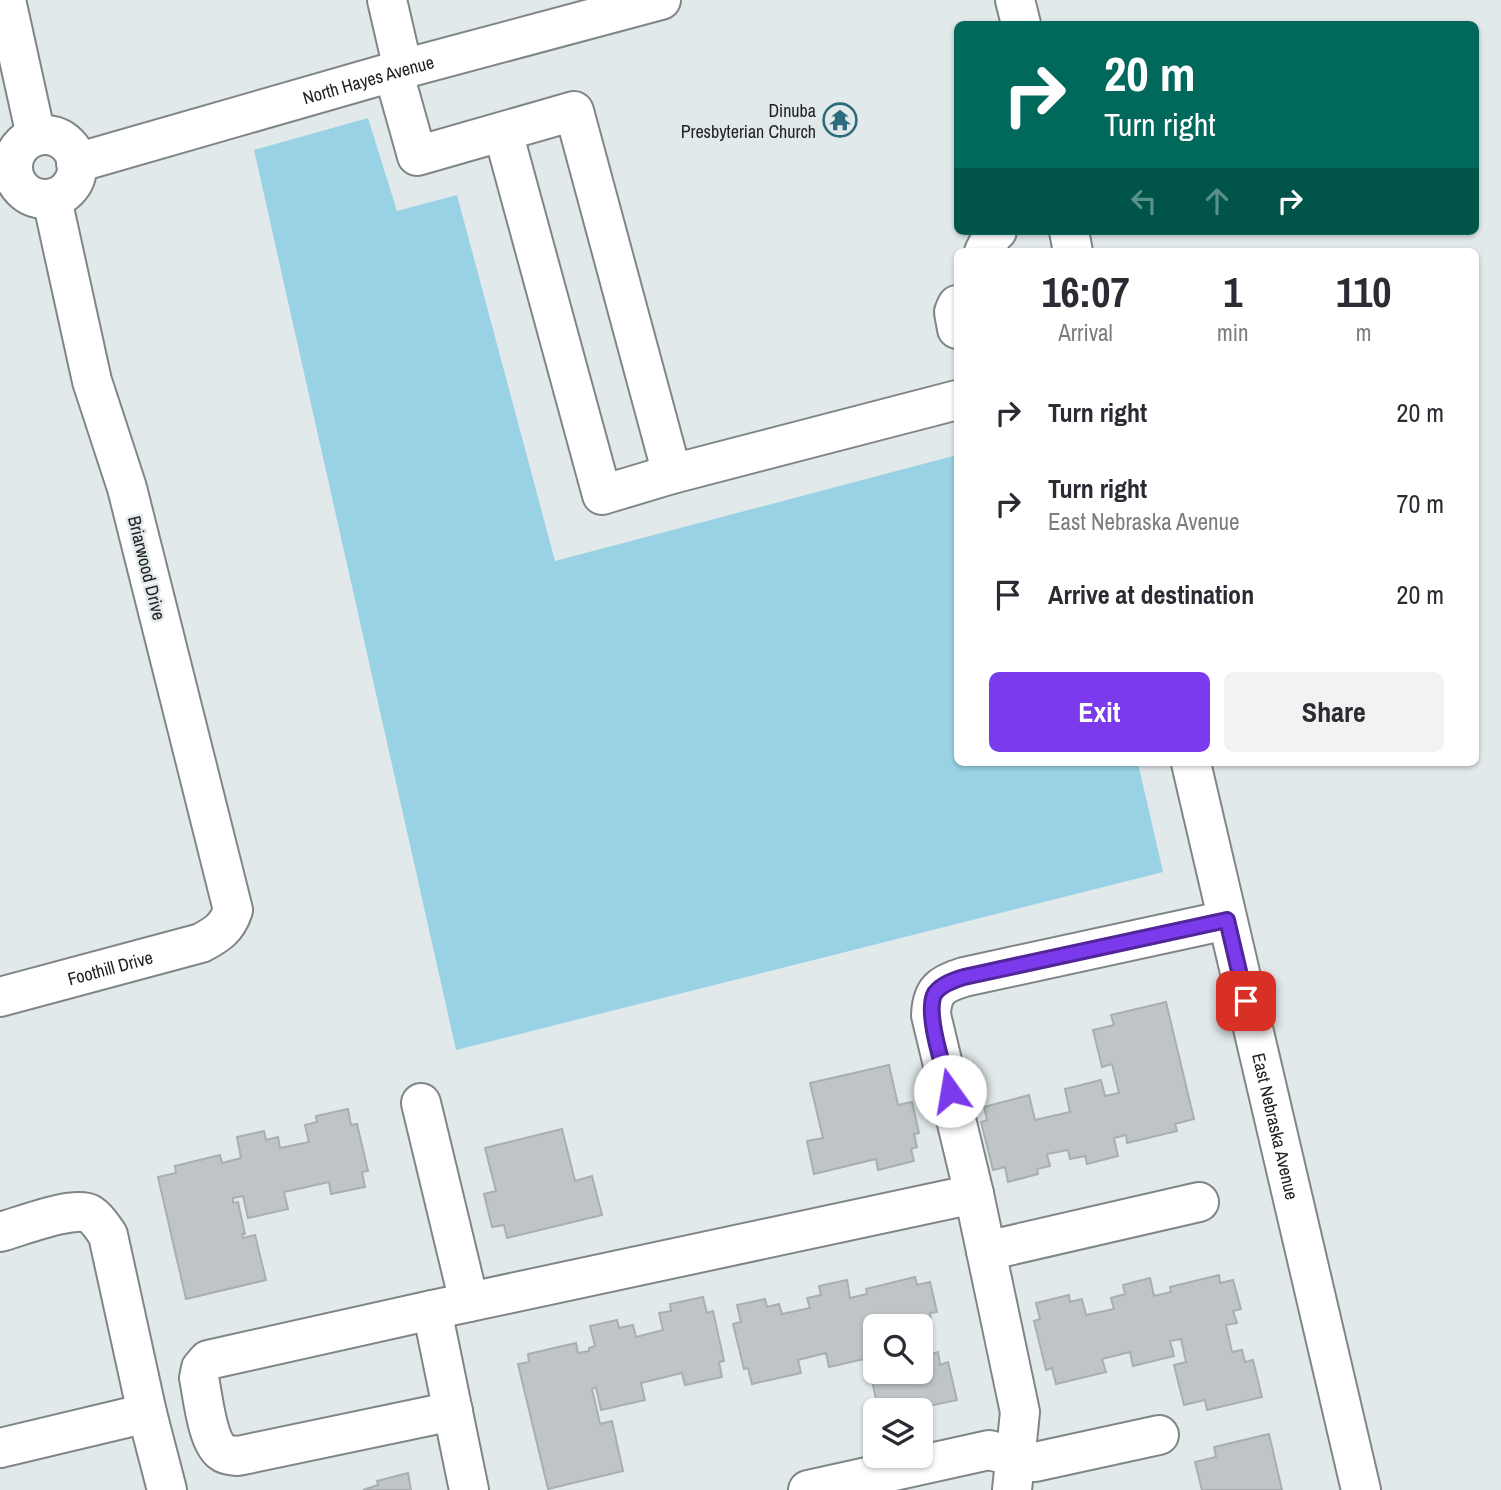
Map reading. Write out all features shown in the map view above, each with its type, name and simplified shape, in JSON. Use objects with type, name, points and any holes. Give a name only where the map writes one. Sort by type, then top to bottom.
[{"type":"street","points":[[6,0],[36,136]]},
{"type":"street","points":[[387,0],[398,71],[417,156],[574,111],[671,474]]},
{"type":"street","name":"North Hayes Avenue","points":[[76,163],[398,71],[661,0]]},
{"type":"street","points":[[1015,0],[1020,21]]},
{"type":"street","points":[[503,132],[602,495],[671,474],[954,401]]},
{"type":"street","points":[[47,135],[66,144],[73,152],[76,163],[76,173],[68,189],[52,199],[34,198],[7,181],[19,148],[36,136],[47,135]]},
{"type":"street","name":"Briarwood Drive","points":[[52,199],[92,381],[127,488],[233,910],[228,925],[218,934]]},
{"type":"street","name":"East Nebraska Avenue","points":[[1192,766],[1361,1490]]},
{"type":"street","points":[[1013,1474],[1020,1412],[974,1194],[931,1014],[932,1001],[937,990],[964,977],[1227,920]]},
{"type":"street","name":"Foothill Drive","points":[[0,998],[184,948],[218,934]]},
{"type":"street","points":[[421,1103],[469,1302]]},
{"type":"street","points":[[453,1411],[238,1456],[226,1455],[219,1451],[212,1440],[199,1378],[201,1368],[208,1360],[974,1194]]},
{"type":"street","points":[[986,1251],[1199,1202]]},
{"type":"street","points":[[0,1232],[76,1211],[89,1213],[99,1221],[108,1235],[147,1413],[167,1490]]},
{"type":"street","points":[[432,1310],[469,1490]]},
{"type":"street","points":[[0,1448],[147,1413]]},
{"type":"street","points":[[1013,1474],[1035,1462],[1158,1435]]},
{"type":"street","points":[[808,1490],[989,1450],[1013,1474]]},
{"type":"shaded area","points":[[368,118],[397,211],[457,195],[555,561],[954,456],[954,766],[1139,766],[1163,872],[456,1050],[254,150]]},
{"type":"building","points":[[1166,1002],[1194,1119],[1175,1124],[1177,1131],[1127,1143],[1126,1135],[1114,1138],[1118,1156],[1087,1164],[1085,1156],[1070,1159],[1068,1150],[1047,1154],[1050,1166],[1037,1169],[1038,1174],[1008,1182],[1005,1167],[993,1170],[981,1122],[987,1120],[984,1107],[1029,1095],[1035,1120],[1070,1112],[1065,1089],[1101,1080],[1105,1096],[1119,1093],[1112,1064],[1102,1067],[1093,1030],[1114,1025],[1111,1015]]},
{"type":"building","points":[[889,1065],[898,1105],[912,1102],[919,1133],[914,1134],[917,1147],[911,1149],[914,1161],[878,1170],[876,1159],[814,1174],[807,1141],[823,1138],[810,1083]]},
{"type":"building","points":[[348,1109],[351,1125],[357,1124],[368,1171],[362,1172],[365,1187],[331,1194],[329,1182],[284,1192],[288,1209],[248,1218],[243,1196],[233,1198],[233,1203],[238,1202],[245,1234],[242,1234],[243,1238],[255,1235],[266,1280],[186,1299],[158,1177],[176,1173],[175,1166],[220,1155],[222,1163],[241,1158],[237,1137],[264,1131],[266,1140],[278,1137],[280,1148],[309,1142],[305,1125],[317,1122],[316,1116]]},
{"type":"building","points":[[562,1129],[575,1181],[592,1176],[602,1215],[507,1238],[504,1225],[492,1227],[484,1194],[496,1191],[485,1148]]},
{"type":"building","points":[[1219,1275],[1220,1283],[1233,1280],[1241,1309],[1233,1311],[1237,1323],[1226,1325],[1232,1352],[1242,1350],[1245,1362],[1253,1360],[1262,1397],[1207,1410],[1205,1400],[1184,1405],[1174,1365],[1186,1362],[1181,1339],[1170,1341],[1174,1356],[1133,1366],[1130,1352],[1102,1359],[1106,1372],[1056,1384],[1052,1368],[1046,1370],[1034,1321],[1040,1319],[1036,1303],[1069,1295],[1070,1302],[1082,1299],[1086,1315],[1114,1309],[1111,1298],[1125,1294],[1123,1285],[1150,1278],[1154,1296],[1171,1292],[1170,1287]]},
{"type":"building","points":[[915,1277],[917,1285],[930,1282],[937,1312],[863,1314],[863,1359],[829,1367],[826,1353],[798,1360],[801,1373],[752,1384],[748,1368],[744,1369],[733,1324],[741,1322],[737,1305],[765,1299],[767,1307],[779,1304],[782,1314],[810,1308],[807,1298],[821,1295],[819,1286],[847,1280],[850,1298],[867,1294],[866,1289]]},
{"type":"building","points":[[703,1297],[707,1313],[713,1311],[724,1361],[719,1362],[722,1377],[685,1385],[682,1373],[641,1383],[645,1400],[601,1410],[596,1387],[592,1389],[600,1424],[612,1421],[623,1471],[548,1489],[518,1364],[529,1362],[528,1354],[576,1343],[578,1353],[589,1351],[589,1348],[595,1346],[590,1326],[617,1320],[619,1328],[633,1325],[636,1337],[663,1330],[659,1313],[671,1311],[670,1304]]},
{"type":"building","points":[[938,1352],[940,1365],[948,1362],[957,1400],[933,1405],[933,1398],[876,1398],[873,1384],[933,1384],[933,1354]]},
{"type":"building","points":[[1269,1434],[1282,1490],[1202,1490],[1195,1462],[1216,1457],[1214,1447]]},
{"type":"building","points":[[408,1473],[411,1490],[363,1490],[378,1485],[377,1481]]},
{"type":"place","name":"Dinuba Presbyterian Church","points":[[840,120]]},
{"type":"route","points":[[950,1091],[931,1014],[932,1001],[937,990],[964,977],[1227,920],[1246,1001]]}]
